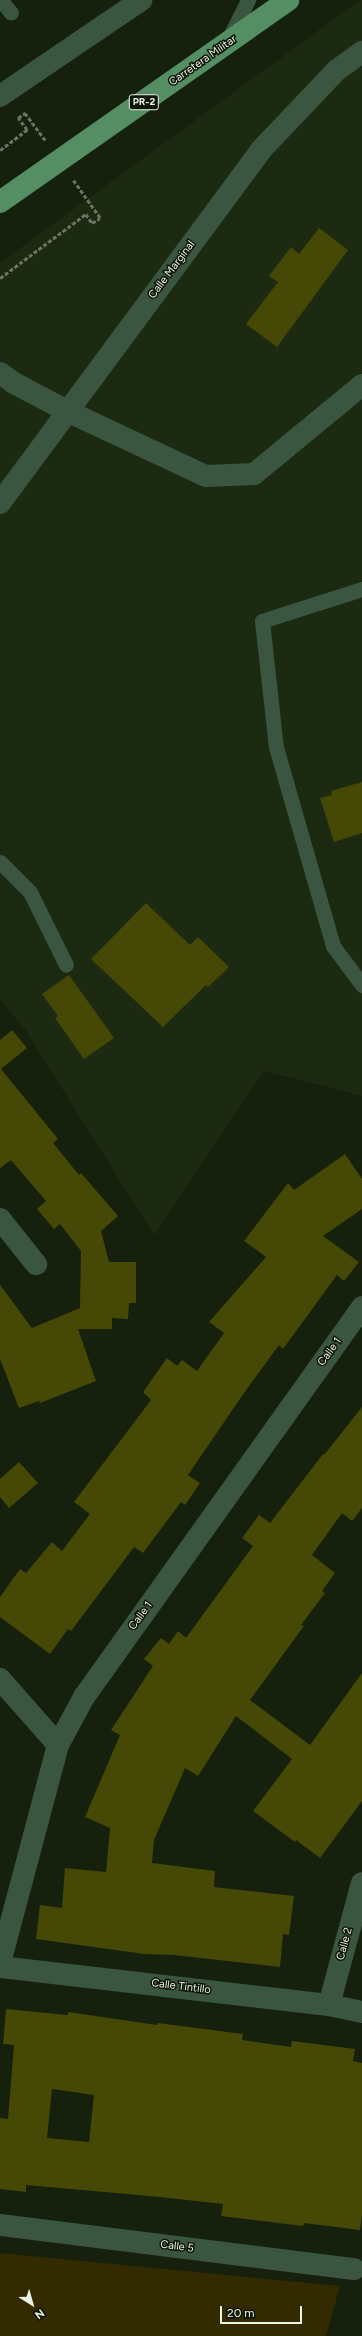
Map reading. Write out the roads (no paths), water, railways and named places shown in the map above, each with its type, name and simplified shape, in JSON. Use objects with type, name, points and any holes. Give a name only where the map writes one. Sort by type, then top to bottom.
[{"type":"main road","name":"Carretera Militar","points":[[0,202],[226,45],[288,0]]},
{"type":"street","points":[[0,96],[141,0]]},
{"type":"street","name":"Calle Marginal","points":[[0,503],[260,151],[337,70],[362,52]]},
{"type":"street","points":[[0,373],[14,383],[67,411],[206,476],[254,474],[362,385]]},
{"type":"street","points":[[0,1219],[36,1264]]},
{"type":"street","name":"Calle 1","points":[[0,1963],[58,1745],[84,1696],[362,1307]]},
{"type":"street","points":[[0,1679],[58,1745]]},
{"type":"street","name":"Calle 2","points":[[329,2004],[362,1884]]},
{"type":"street","name":"Calle Tintillo","points":[[0,1966],[329,2004],[362,2012]]},
{"type":"street","name":"Calle 5","points":[[0,2225],[354,2269]]},
{"type":"lane","points":[[1,0],[11,13]]},
{"type":"lane","points":[[226,45],[248,0]]},
{"type":"lane","points":[[362,589],[262,621],[276,747],[333,946],[362,985]]},
{"type":"lane","points":[[0,862],[30,892],[66,965]]}]
